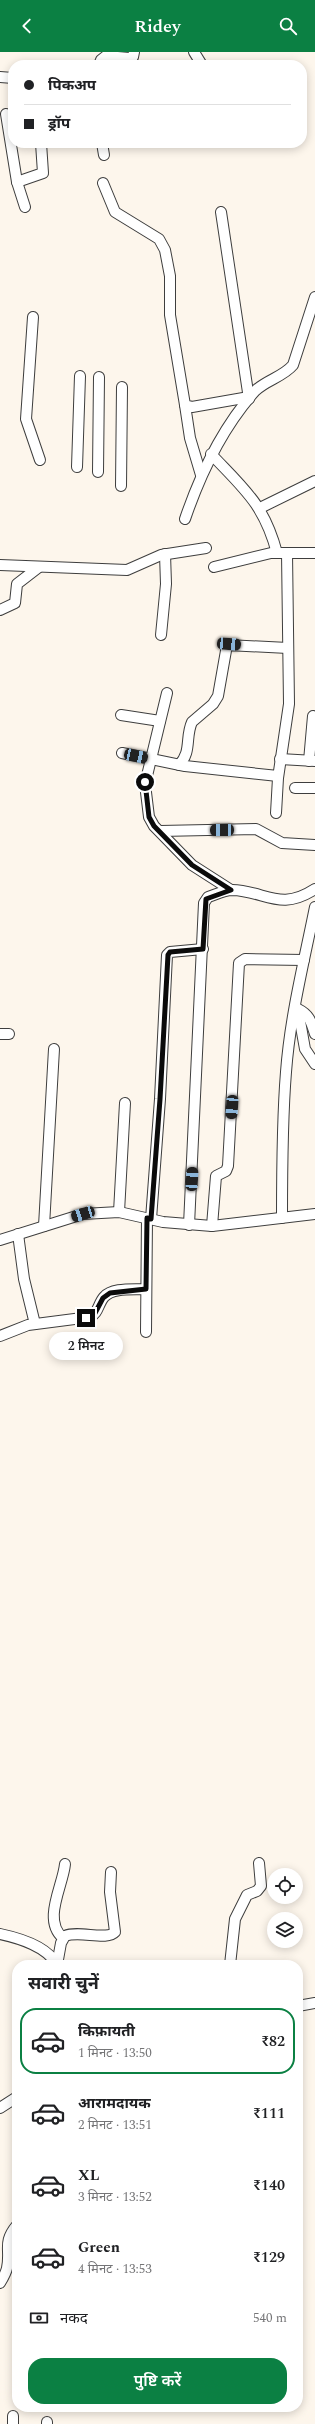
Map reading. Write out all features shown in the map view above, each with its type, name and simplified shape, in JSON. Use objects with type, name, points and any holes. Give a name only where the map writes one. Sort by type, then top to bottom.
[{"type":"street","points":[[101,60],[106,56],[128,58],[133,56],[134,52]]},
{"type":"street","points":[[6,114],[8,126]]},
{"type":"street","points":[[12,148],[17,182],[25,207]]},
{"type":"street","points":[[17,182],[40,175],[44,172],[42,148]]},
{"type":"street","points":[[103,148],[104,155]]},
{"type":"street","points":[[103,183],[115,212],[159,239],[165,250],[170,276],[170,315],[190,438],[201,475]]},
{"type":"street","points":[[221,212],[249,398]]},
{"type":"street","points":[[185,518],[201,475],[211,454],[249,398],[258,389],[284,373],[292,365],[315,297]]},
{"type":"street","points":[[33,318],[26,419],[40,460]]},
{"type":"street","points":[[77,467],[80,376]]},
{"type":"street","points":[[98,472],[99,377]]},
{"type":"street","points":[[121,486],[122,387]]},
{"type":"street","points":[[185,405],[192,407],[249,398]]},
{"type":"street","points":[[211,454],[260,508],[271,532],[277,553]]},
{"type":"street","points":[[260,508],[315,481]]},
{"type":"street","points":[[0,565],[127,570],[165,554],[206,548]]},
{"type":"street","points":[[276,814],[280,759],[289,704],[287,553]]},
{"type":"street","points":[[161,635],[166,584],[165,554]]},
{"type":"street","points":[[214,567],[262,554],[315,554]]},
{"type":"street","points":[[0,610],[15,603],[17,584],[39,567]]},
{"type":"street","points":[[179,765],[187,756],[192,722],[213,704],[218,696],[227,645],[288,648]]},
{"type":"street","points":[[167,693],[149,759],[145,784],[149,817],[160,832],[192,865],[231,890],[266,898],[290,899],[303,897],[315,888]]},
{"type":"street","points":[[122,715],[160,721]]},
{"type":"street","points":[[280,759],[312,761],[313,716]]},
{"type":"street","points":[[122,753],[179,765],[278,776]]},
{"type":"street","points":[[295,788],[315,788]]},
{"type":"street","points":[[160,832],[256,829],[282,842],[315,845]]},
{"type":"street","points":[[189,1225],[206,899],[231,890]]},
{"type":"street","points":[[282,1218],[282,1142],[286,1071],[304,960],[315,908]]},
{"type":"street","points":[[146,1332],[149,1218],[160,1099],[168,955],[170,952],[203,949]]},
{"type":"street","points":[[212,1226],[216,1176],[226,1171],[228,1166],[239,963],[245,959],[304,960]]},
{"type":"street","points":[[297,1005],[312,1020],[315,1034]]},
{"type":"street","points":[[297,1005],[305,1049],[315,1064]]},
{"type":"street","points":[[44,1226],[54,1049]]},
{"type":"street","points":[[119,1212],[125,1103]]},
{"type":"street","points":[[0,1240],[83,1214],[119,1212],[189,1225],[212,1226],[315,1214]]},
{"type":"street","points":[[18,1234],[35,1324]]},
{"type":"street","points":[[0,1336],[22,1327],[35,1324],[90,1317],[94,1315],[103,1298],[110,1293],[146,1289]]},
{"type":"street","points":[[231,1960],[235,1919],[247,1895],[257,1891],[261,1886],[259,1863]]},
{"type":"street","points":[[63,1938],[55,1929],[54,1917],[65,1864]]},
{"type":"street","points":[[58,1960],[63,1938],[70,1934],[80,1933],[108,1936],[115,1932],[110,1892],[111,1872]]},
{"type":"street","points":[[0,1934],[45,1952],[54,1960]]},
{"type":"street","points":[[303,2005],[315,2003]]},
{"type":"street","points":[[0,2108],[12,2100]]},
{"type":"street","points":[[0,2283],[8,2266],[6,2243],[12,2231]]},
{"type":"route","points":[[86,1318],[94,1315],[103,1298],[110,1293],[115,1291],[146,1289],[147,1218],[151,1219],[160,1099],[168,953],[203,949],[204,903],[208,897],[231,890],[208,877],[192,865],[154,826],[149,817],[145,782]]}]
